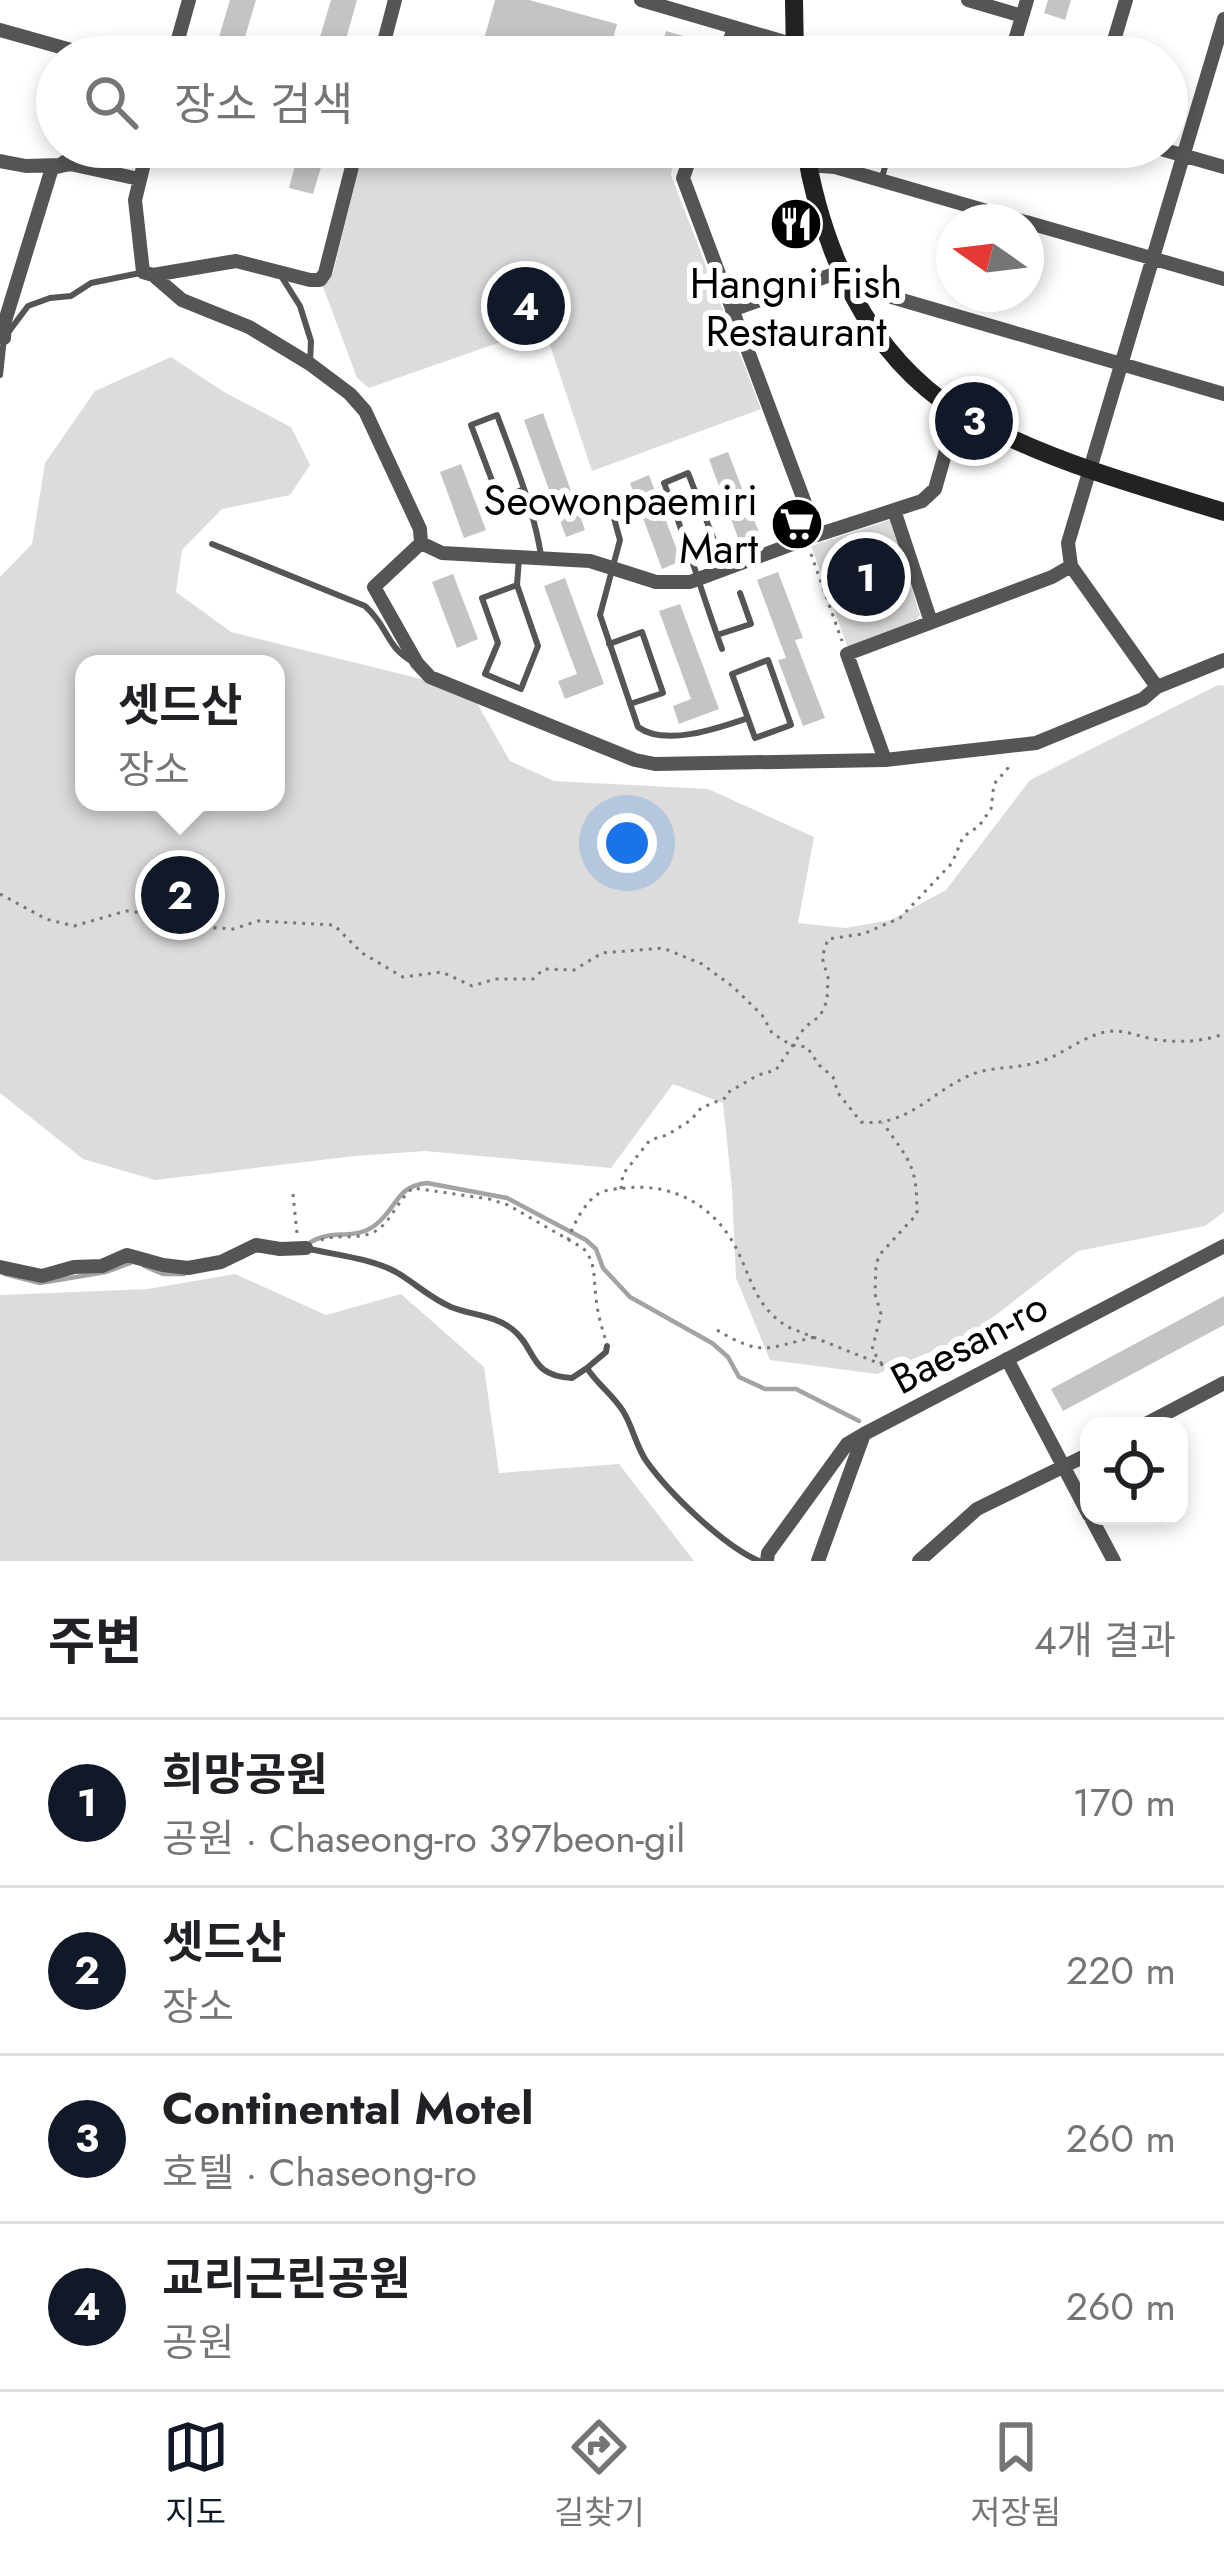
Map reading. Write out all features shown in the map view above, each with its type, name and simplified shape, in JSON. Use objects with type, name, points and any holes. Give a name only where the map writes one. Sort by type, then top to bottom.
[{"type":"main road","points":[[794,0],[794,36]]},
{"type":"main road","points":[[810,168],[818,205],[862,315],[915,378],[957,412],[1046,454],[1224,512]]},
{"type":"street","points":[[179,36],[189,0]]},
{"type":"street","points":[[386,36],[395,0]]},
{"type":"street","points":[[641,0],[755,36]]},
{"type":"street","points":[[968,0],[1024,8]]},
{"type":"street","points":[[1115,36],[1126,0]]},
{"type":"street","points":[[1188,136],[1224,19]]},
{"type":"street","points":[[731,36],[734,28]]},
{"type":"street","points":[[0,30],[36,40]]},
{"type":"street","points":[[1188,157],[1224,167]]},
{"type":"street","points":[[0,161],[36,166]]},
{"type":"street","points":[[4,338],[5,321],[52,168]]},
{"type":"street","points":[[88,168],[139,179]]},
{"type":"street","points":[[142,168],[135,200],[148,274],[182,300],[249,326],[350,394],[365,411],[420,529],[422,543]]},
{"type":"street","points":[[148,274],[236,261],[320,280],[352,168]]},
{"type":"street","points":[[687,168],[683,178],[811,537]]},
{"type":"street","points":[[838,168],[962,204]]},
{"type":"street","points":[[1157,687],[1071,566],[1068,543],[1178,168]]},
{"type":"street","points":[[1044,227],[1224,279]]},
{"type":"street","points":[[732,310],[844,277],[1224,394]]},
{"type":"street","points":[[422,543],[442,553],[590,561],[656,582],[697,580],[922,501],[935,488],[957,412]]},
{"type":"street","points":[[894,510],[931,622]]},
{"type":"street","points":[[422,543],[374,587],[417,664],[430,677],[645,763],[885,760],[1036,743],[1224,661]]},
{"type":"street","points":[[885,760],[847,653],[1071,566]]},
{"type":"street","points":[[0,1267],[42,1276],[74,1267],[102,1267],[127,1255],[188,1268],[221,1262],[256,1245],[304,1248]]},
{"type":"street","name":"Baesan-ro","points":[[818,1561],[864,1434],[1224,1246]]},
{"type":"street","points":[[1007,1359],[1080,1498]]},
{"type":"street","points":[[1159,1417],[1224,1383]]},
{"type":"street","points":[[763,1561],[847,1444],[864,1434]]},
{"type":"street","points":[[919,1561],[977,1509],[1080,1459]]},
{"type":"street","points":[[1094,1525],[1114,1561]]},
{"type":"lane","points":[[881,181],[885,168]]},
{"type":"lane","points":[[280,272],[306,323],[310,364]]},
{"type":"lane","points":[[0,375],[4,338],[28,306],[71,296],[91,283],[148,274]]},
{"type":"lane","points":[[524,489],[499,499],[471,425],[496,416],[524,489],[532,510],[541,559]]},
{"type":"lane","points":[[690,550],[714,540],[688,473],[664,483],[722,649]]},
{"type":"lane","points":[[610,505],[620,541],[600,615],[638,728],[649,734],[702,734],[748,718]]},
{"type":"lane","points":[[212,544],[365,606],[380,619],[392,647],[417,664]]},
{"type":"lane","points":[[517,585],[482,598],[499,643],[485,674],[520,689],[538,646],[517,585],[519,558]]},
{"type":"lane","points":[[717,635],[751,624],[740,592]]},
{"type":"lane","points":[[608,644],[642,632],[663,693],[630,704]]},
{"type":"lane","points":[[768,660],[791,725],[755,738],[748,718],[732,674],[768,660]]},
{"type":"lane","points":[[304,1248],[382,1267],[433,1299],[492,1318],[514,1330],[533,1361],[556,1377],[572,1378],[606,1352],[607,1346]]},
{"type":"lane","points":[[587,1368],[620,1406],[645,1460],[722,1538],[743,1554],[763,1561]]},
{"type":"path","points":[[811,537],[847,653]]},
{"type":"path","points":[[621,1189],[622,1174],[650,1140],[692,1120],[701,1108],[758,1075],[776,1070],[791,1045],[820,1016],[827,1000],[822,956],[828,939],[862,934],[900,918],[952,863],[963,837],[992,809],[994,784],[1008,768],[1010,746]]},
{"type":"path","points":[[0,894],[46,919],[74,926],[126,911],[171,916],[202,927],[232,928],[258,921],[334,926],[362,953],[403,976],[442,972],[472,986],[495,979],[533,979],[544,969],[574,970],[602,953],[663,948],[702,964],[733,986],[762,1015],[772,1033],[791,1045],[807,1046],[861,1122],[883,1123],[978,1072],[1040,1063],[1102,1033],[1116,1031],[1160,1040],[1206,1040],[1224,1034]]},
{"type":"path","points":[[883,1123],[913,1166],[917,1186],[917,1214],[876,1263],[875,1294],[881,1314],[872,1350],[883,1366]]},
{"type":"path","points":[[568,1239],[601,1191],[644,1186],[678,1192],[728,1235],[768,1315],[914,1377],[932,1399]]},
{"type":"path","points":[[293,1194],[304,1248],[330,1236],[363,1235],[380,1228],[413,1188],[508,1205],[591,1257],[607,1346]]},
{"type":"path","points":[[717,1330],[758,1349],[816,1336]]},
{"type":"shaded area","points":[[359,168],[672,168],[761,409],[592,471],[544,327],[369,388],[357,378],[322,284],[333,273]]},
{"type":"shaded area","points":[[171,357],[291,427],[310,465],[290,495],[222,509],[182,550],[176,592],[231,632],[470,691],[510,761],[554,781],[708,789],[814,837],[798,923],[846,928],[891,920],[946,890],[1030,780],[1224,686],[1224,1212],[1205,1226],[1078,1251],[969,1336],[877,1374],[770,1360],[736,1278],[723,1103],[673,1084],[611,1168],[425,1151],[155,1180],[83,1159],[0,1093],[0,577],[32,544],[45,463],[95,391]]},
{"type":"shaded area","points":[[890,520],[920,615],[912,624],[848,648],[811,546]]},
{"type":"shaded area","points":[[235,1274],[326,1315],[401,1294],[484,1367],[499,1473],[619,1464],[694,1561],[0,1561],[0,1295],[148,1289]]},
{"type":"building","points":[[230,0],[256,0],[245,36],[219,36]]},
{"type":"building","points":[[331,0],[357,0],[347,36],[320,36]]},
{"type":"building","points":[[495,0],[529,0],[617,24],[614,36],[485,36]]},
{"type":"building","points":[[1048,0],[1071,0],[1065,20],[1044,13]]},
{"type":"building","points":[[294,168],[321,168],[313,194],[289,188]]},
{"type":"building","points":[[543,413],[585,530],[566,537],[524,420]]},
{"type":"building","points":[[728,452],[761,538],[741,546],[709,459]]},
{"type":"building","points":[[461,464],[486,530],[464,538],[440,472]]},
{"type":"building","points":[[649,475],[681,561],[662,569],[630,483]]},
{"type":"building","points":[[778,572],[803,638],[795,640],[825,718],[803,726],[778,660],[786,658],[757,580]]},
{"type":"building","points":[[453,574],[478,639],[457,648],[432,582]]},
{"type":"building","points":[[565,578],[604,684],[565,699],[558,681],[577,674],[544,586]]},
{"type":"building","points":[[680,604],[719,709],[679,724],[673,706],[691,699],[659,611]]},
{"type":"building","points":[[1224,1296],[1224,1325],[1063,1411],[1051,1389]]},
{"type":"waterway","points":[[308,1244],[366,1230],[416,1185],[507,1198],[586,1240],[596,1249],[603,1268],[630,1297],[712,1343],[728,1357],[739,1377],[765,1389],[796,1389],[859,1421]]},
{"type":"waterway","points":[[5,1274],[40,1283],[106,1272],[133,1262]]},
{"type":"waterway","points":[[144,1266],[163,1274],[184,1274]]},
{"type":"place","name":"Hangni Fish Restaurant","points":[[796,224]]},
{"type":"place","name":"교리근린공원","points":[[526,306]]},
{"type":"place","name":"Continental Motel","points":[[974,421]]},
{"type":"place","name":"Seowonpaemiri Mart","points":[[797,524]]},
{"type":"place","name":"희망공원","points":[[866,577]]},
{"type":"place","name":"셋드산","points":[[180,895]]}]
